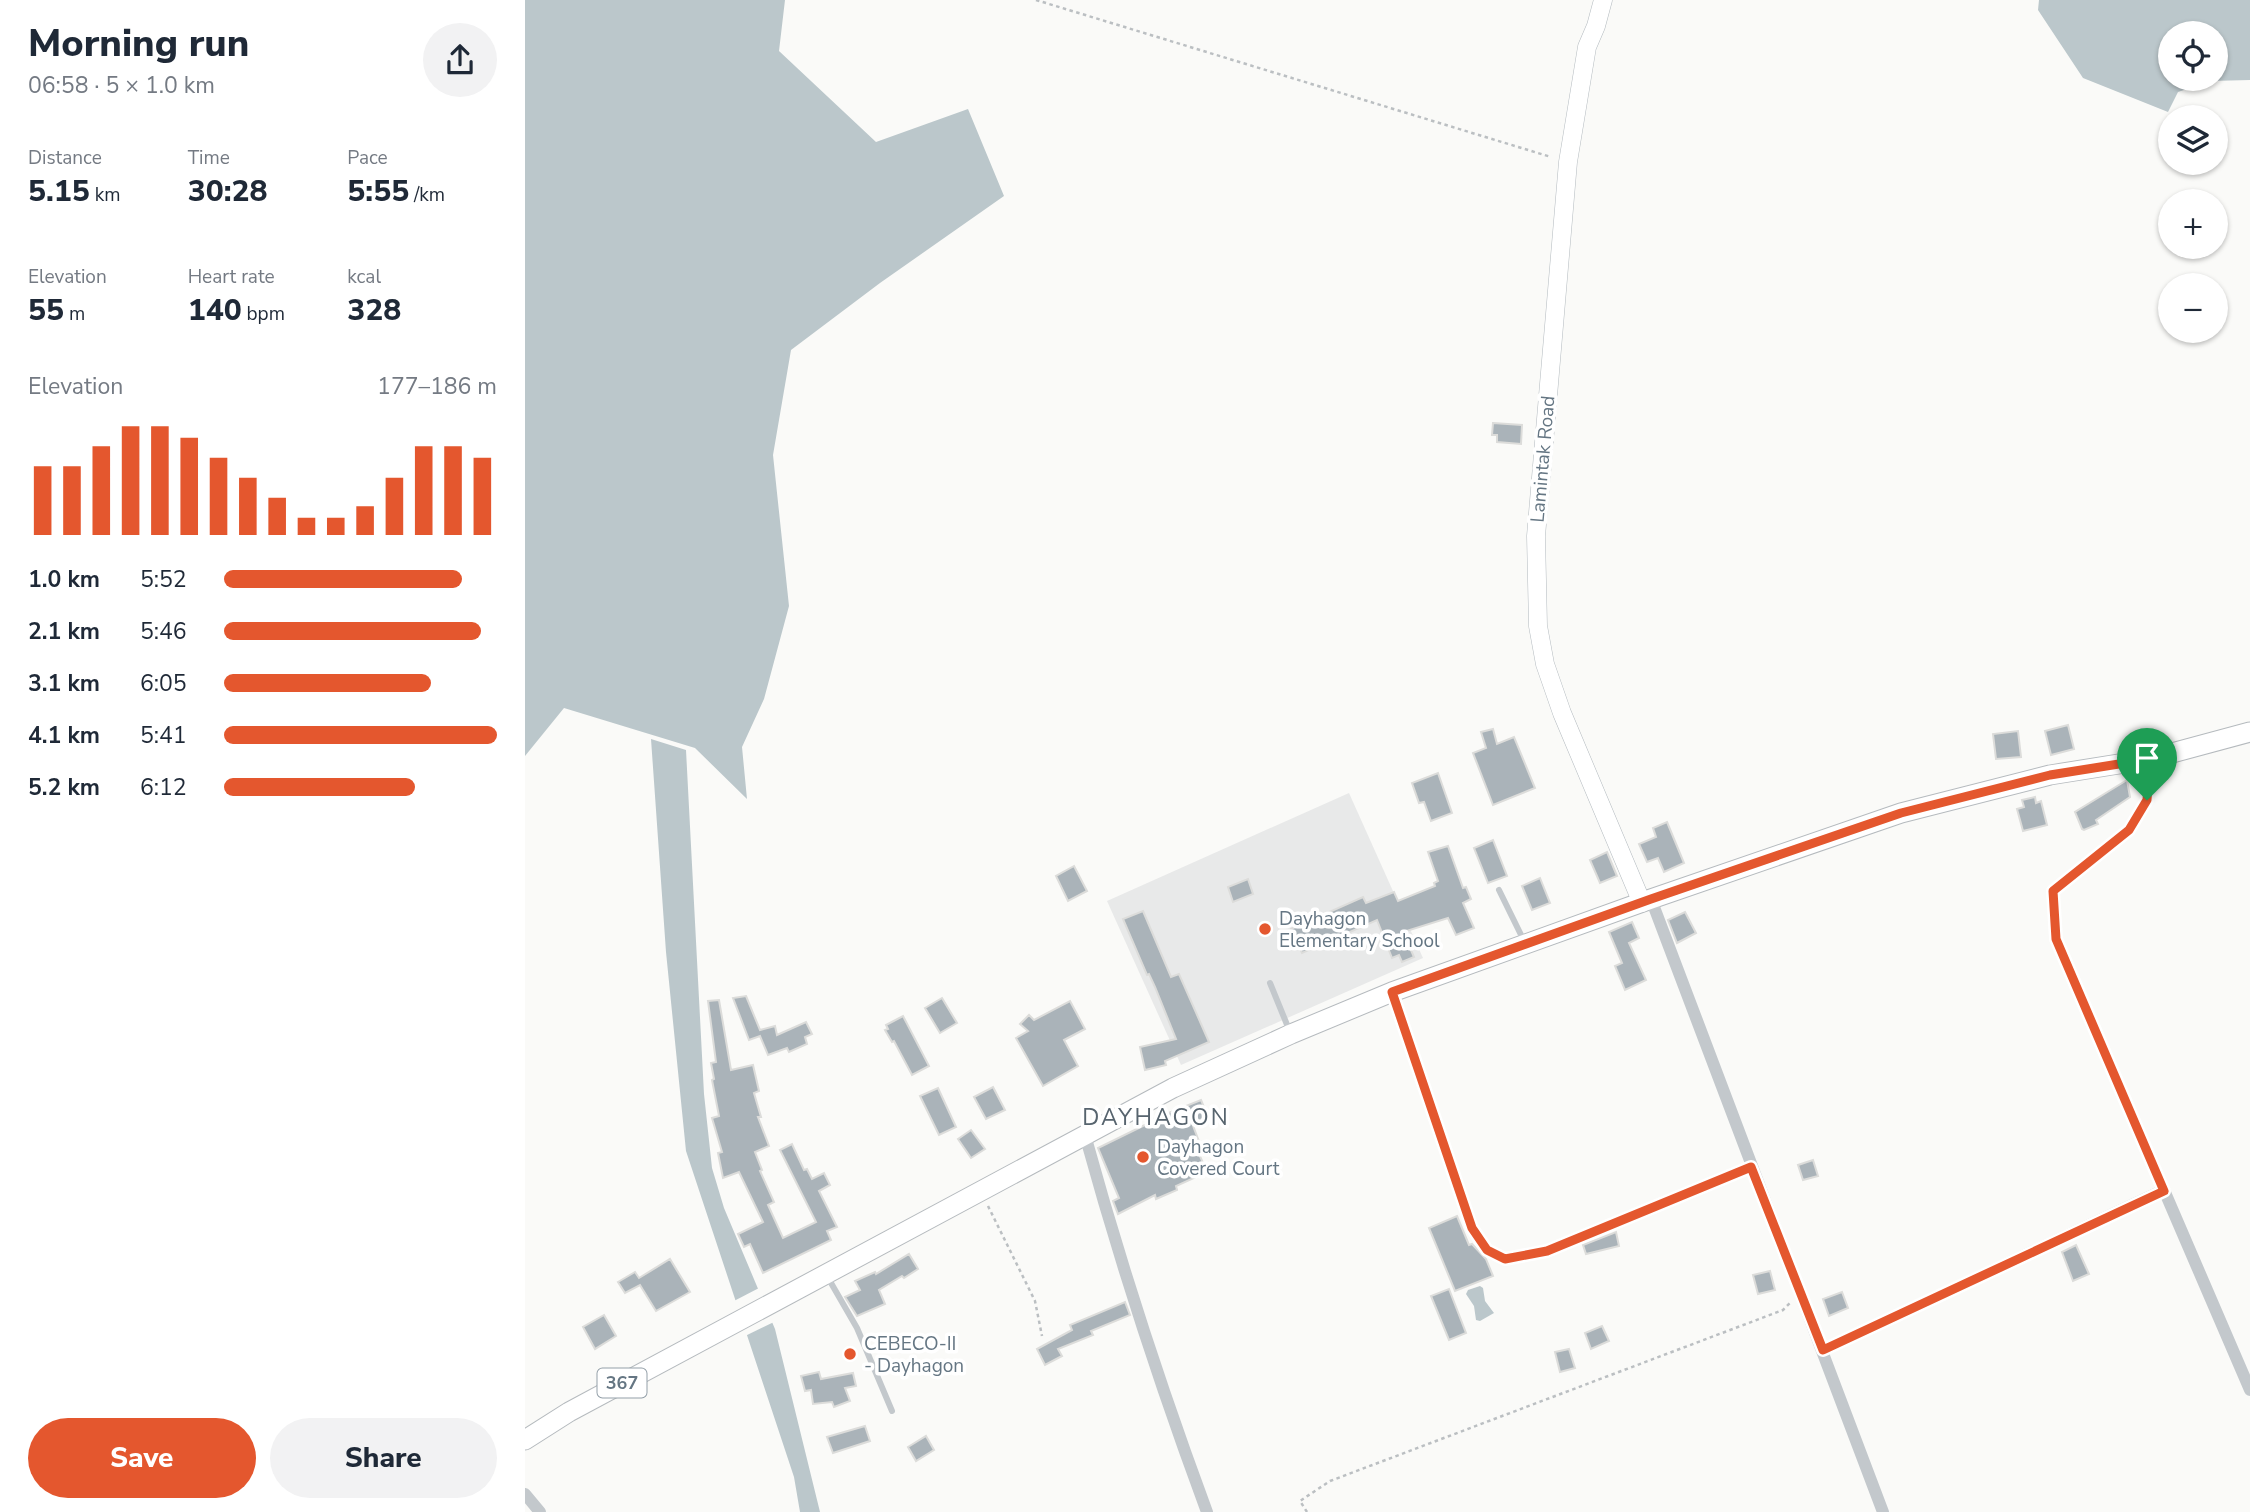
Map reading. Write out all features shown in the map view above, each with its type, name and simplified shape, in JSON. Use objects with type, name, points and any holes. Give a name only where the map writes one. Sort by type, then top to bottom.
[{"type":"main road","name":"Lamintak Road","points":[[1603,0],[1587,47],[1568,162],[1536,536],[1538,626],[1545,664],[1562,713],[1646,901]]},
{"type":"main road","name":"367","points":[[525,1440],[569,1412],[1173,1087],[1392,992],[1901,813],[2050,775],[2150,759],[2250,732]]},
{"type":"street","points":[[2150,759],[2147,800],[2129,830],[2053,891],[2056,939],[2250,1390]]},
{"type":"street","points":[[1646,901],[1801,1290],[1883,1512]]},
{"type":"street","points":[[1392,992],[1472,1228],[1487,1250],[1505,1259],[1547,1251],[1751,1167]]},
{"type":"street","points":[[1085,1135],[1117,1250],[1172,1417],[1207,1512]]},
{"type":"street","points":[[1823,1350],[2164,1191]]},
{"type":"street","points":[[525,1494],[540,1512]]},
{"type":"lane","points":[[1499,890],[1526,944]]},
{"type":"lane","points":[[1270,983],[1291,1034]]},
{"type":"lane","points":[[826,1274],[856,1328],[892,1411]]},
{"type":"path","points":[[1036,0],[1568,162]]},
{"type":"path","points":[[983,1190],[992,1216],[1035,1301],[1042,1336]]},
{"type":"path","points":[[1307,1512],[1300,1501],[1330,1481],[1783,1310],[1801,1290]]},
{"type":"shaded area","points":[[525,0],[785,0],[779,51],[876,142],[968,109],[1004,196],[880,283],[791,350],[773,455],[789,606],[764,699],[742,747],[747,799],[695,748],[564,708],[525,756]]},
{"type":"shaded area","points":[[2039,0],[2250,0],[2250,80],[2228,81],[2228,21],[2158,21],[2158,91],[2181,91],[2172,105],[2158,105],[2158,108],[2083,78],[2038,10]]},
{"type":"shaded area","points":[[651,739],[686,750],[704,1094],[712,1168],[724,1208],[775,1329],[820,1512],[800,1512],[794,1477],[686,1151],[666,952]]},
{"type":"shaded area","name":"Dayhagon Elementary School","points":[[1349,793],[1423,958],[1181,1065],[1107,901]]},
{"type":"shaded area","points":[[1480,1286],[1483,1288],[1485,1301],[1494,1313],[1480,1321],[1476,1320],[1474,1306],[1466,1294],[1468,1290]]},
{"type":"pier","points":[[761,1287],[776,1321],[743,1337],[732,1302]]},
{"type":"building","points":[[1493,423],[1522,425],[1521,444],[1497,442],[1497,435],[1492,435]]},
{"type":"building","points":[[2068,725],[2074,749],[2051,755],[2045,731]]},
{"type":"building","points":[[1493,729],[1497,744],[1514,737],[1535,788],[1493,805],[1473,753],[1486,748],[1481,732]]},
{"type":"building","points":[[2018,731],[2021,757],[1996,759],[1993,734]]},
{"type":"building","points":[[1438,773],[1452,813],[1431,821],[1424,802],[1419,803],[1412,783]]},
{"type":"building","points":[[2127,780],[2130,797],[2096,820],[2098,824],[2082,829],[2075,812]]},
{"type":"building","points":[[2035,797],[2036,803],[2041,801],[2047,825],[2023,831],[2017,809],[2024,807],[2022,800]]},
{"type":"building","points":[[1667,822],[1684,863],[1664,872],[1658,858],[1647,862],[1639,844],[1656,837],[1653,828]]},
{"type":"building","points":[[1493,840],[1507,876],[1488,883],[1474,848]]},
{"type":"building","points":[[1448,846],[1463,888],[1466,887],[1471,899],[1463,903],[1474,928],[1456,935],[1448,918],[1403,932],[1414,957],[1402,962],[1399,955],[1392,958],[1377,920],[1302,953],[1291,929],[1363,897],[1366,903],[1394,892],[1398,901],[1435,886],[1434,883],[1438,881],[1428,852]]},
{"type":"building","points":[[1607,852],[1617,876],[1600,883],[1590,860]]},
{"type":"building","points":[[1074,866],[1087,891],[1068,901],[1056,876]]},
{"type":"building","points":[[1540,878],[1550,903],[1532,910],[1522,886]]},
{"type":"building","points":[[1248,879],[1253,894],[1233,902],[1228,887]]},
{"type":"building","points":[[1143,911],[1171,977],[1179,974],[1209,1042],[1165,1061],[1166,1065],[1145,1070],[1140,1047],[1176,1039],[1123,919]]},
{"type":"building","points":[[1685,912],[1696,933],[1677,943],[1668,920]]},
{"type":"building","points":[[1632,922],[1639,938],[1629,943],[1646,980],[1625,990],[1615,966],[1622,963],[1609,932]]},
{"type":"building","points":[[746,996],[760,1030],[775,1026],[777,1035],[806,1022],[812,1034],[805,1037],[807,1044],[789,1052],[787,1048],[768,1055],[760,1036],[749,1040],[733,998]]},
{"type":"building","points":[[942,998],[957,1023],[940,1033],[925,1008]]},
{"type":"building","points":[[719,1000],[731,1070],[753,1065],[759,1091],[754,1093],[761,1117],[758,1117],[769,1146],[755,1152],[774,1202],[768,1205],[783,1238],[816,1222],[780,1150],[792,1144],[804,1170],[807,1169],[812,1179],[824,1173],[830,1185],[819,1191],[837,1227],[827,1231],[831,1240],[763,1273],[750,1244],[744,1247],[738,1234],[763,1222],[739,1172],[723,1178],[718,1153],[722,1152],[712,1118],[719,1116],[712,1080],[711,1063],[716,1062],[708,1001]]},
{"type":"building","points":[[1070,1001],[1085,1029],[1064,1040],[1078,1066],[1043,1086],[1016,1038],[1028,1031],[1020,1024],[1029,1015],[1034,1020]]},
{"type":"building","points":[[903,1016],[929,1066],[912,1075],[885,1030],[888,1029],[886,1025]]},
{"type":"building","points":[[993,1087],[1005,1110],[986,1119],[974,1097]]},
{"type":"building","points":[[938,1088],[956,1127],[939,1135],[920,1096]]},
{"type":"building","points":[[1201,1100],[1208,1117],[1192,1123],[1203,1152],[1199,1154],[1207,1172],[1176,1186],[1177,1190],[1156,1199],[1155,1195],[1118,1214],[1113,1201],[1119,1198],[1098,1148],[1149,1123],[1148,1121]]},
{"type":"building","points":[[971,1130],[985,1149],[971,1158],[958,1139]]},
{"type":"building","points":[[1813,1160],[1818,1176],[1803,1180],[1798,1165]]},
{"type":"building","points":[[1457,1216],[1469,1245],[1472,1244],[1486,1259],[1493,1276],[1455,1291],[1429,1228]]},
{"type":"building","points":[[1616,1232],[1619,1246],[1586,1254],[1583,1245]]},
{"type":"building","points":[[2076,1245],[2089,1274],[2073,1281],[2062,1252]]},
{"type":"building","points":[[909,1254],[918,1269],[879,1290],[885,1304],[857,1316],[845,1297],[860,1290],[855,1281],[875,1272],[876,1274]]},
{"type":"building","points":[[670,1259],[690,1292],[656,1311],[640,1285],[625,1293],[618,1282],[635,1272],[639,1278]]},
{"type":"building","points":[[1770,1271],[1775,1290],[1758,1294],[1753,1275]]},
{"type":"building","points":[[1449,1289],[1466,1333],[1449,1340],[1431,1296]]},
{"type":"building","points":[[1842,1292],[1848,1308],[1829,1316],[1823,1299]]},
{"type":"building","points":[[1125,1302],[1130,1315],[1091,1331],[1093,1335],[1058,1349],[1062,1356],[1045,1365],[1037,1349],[1072,1330],[1070,1325]]},
{"type":"building","points":[[604,1315],[616,1336],[595,1349],[583,1327]]},
{"type":"building","points":[[1602,1326],[1609,1341],[1591,1349],[1585,1333]]},
{"type":"building","points":[[1569,1349],[1575,1368],[1560,1372],[1555,1352]]},
{"type":"building","points":[[819,1372],[821,1379],[853,1373],[856,1386],[845,1388],[850,1401],[834,1407],[832,1402],[813,1404],[811,1390],[805,1391],[801,1376]]},
{"type":"building","points":[[865,1426],[870,1441],[833,1453],[827,1437]]},
{"type":"building","points":[[926,1436],[934,1450],[916,1461],[908,1447]]},
{"type":"place","name":"Dayhagon Elementary School","points":[[1265,929]]},
{"type":"place","name":"Dayhagon Covered Court","points":[[1143,1157]]},
{"type":"place","name":"CEBECO-II - Dayhagon","points":[[850,1354]]},
{"type":"district","name":"DAYHAGON","points":[[1156,1117]]},
{"type":"route","points":[[2150,759],[2147,800],[2129,830],[2053,891],[2056,939],[2164,1191],[1823,1350],[1751,1167],[1547,1251],[1505,1259],[1487,1250],[1472,1228],[1392,992],[1901,813],[2050,775],[2150,759]]}]
